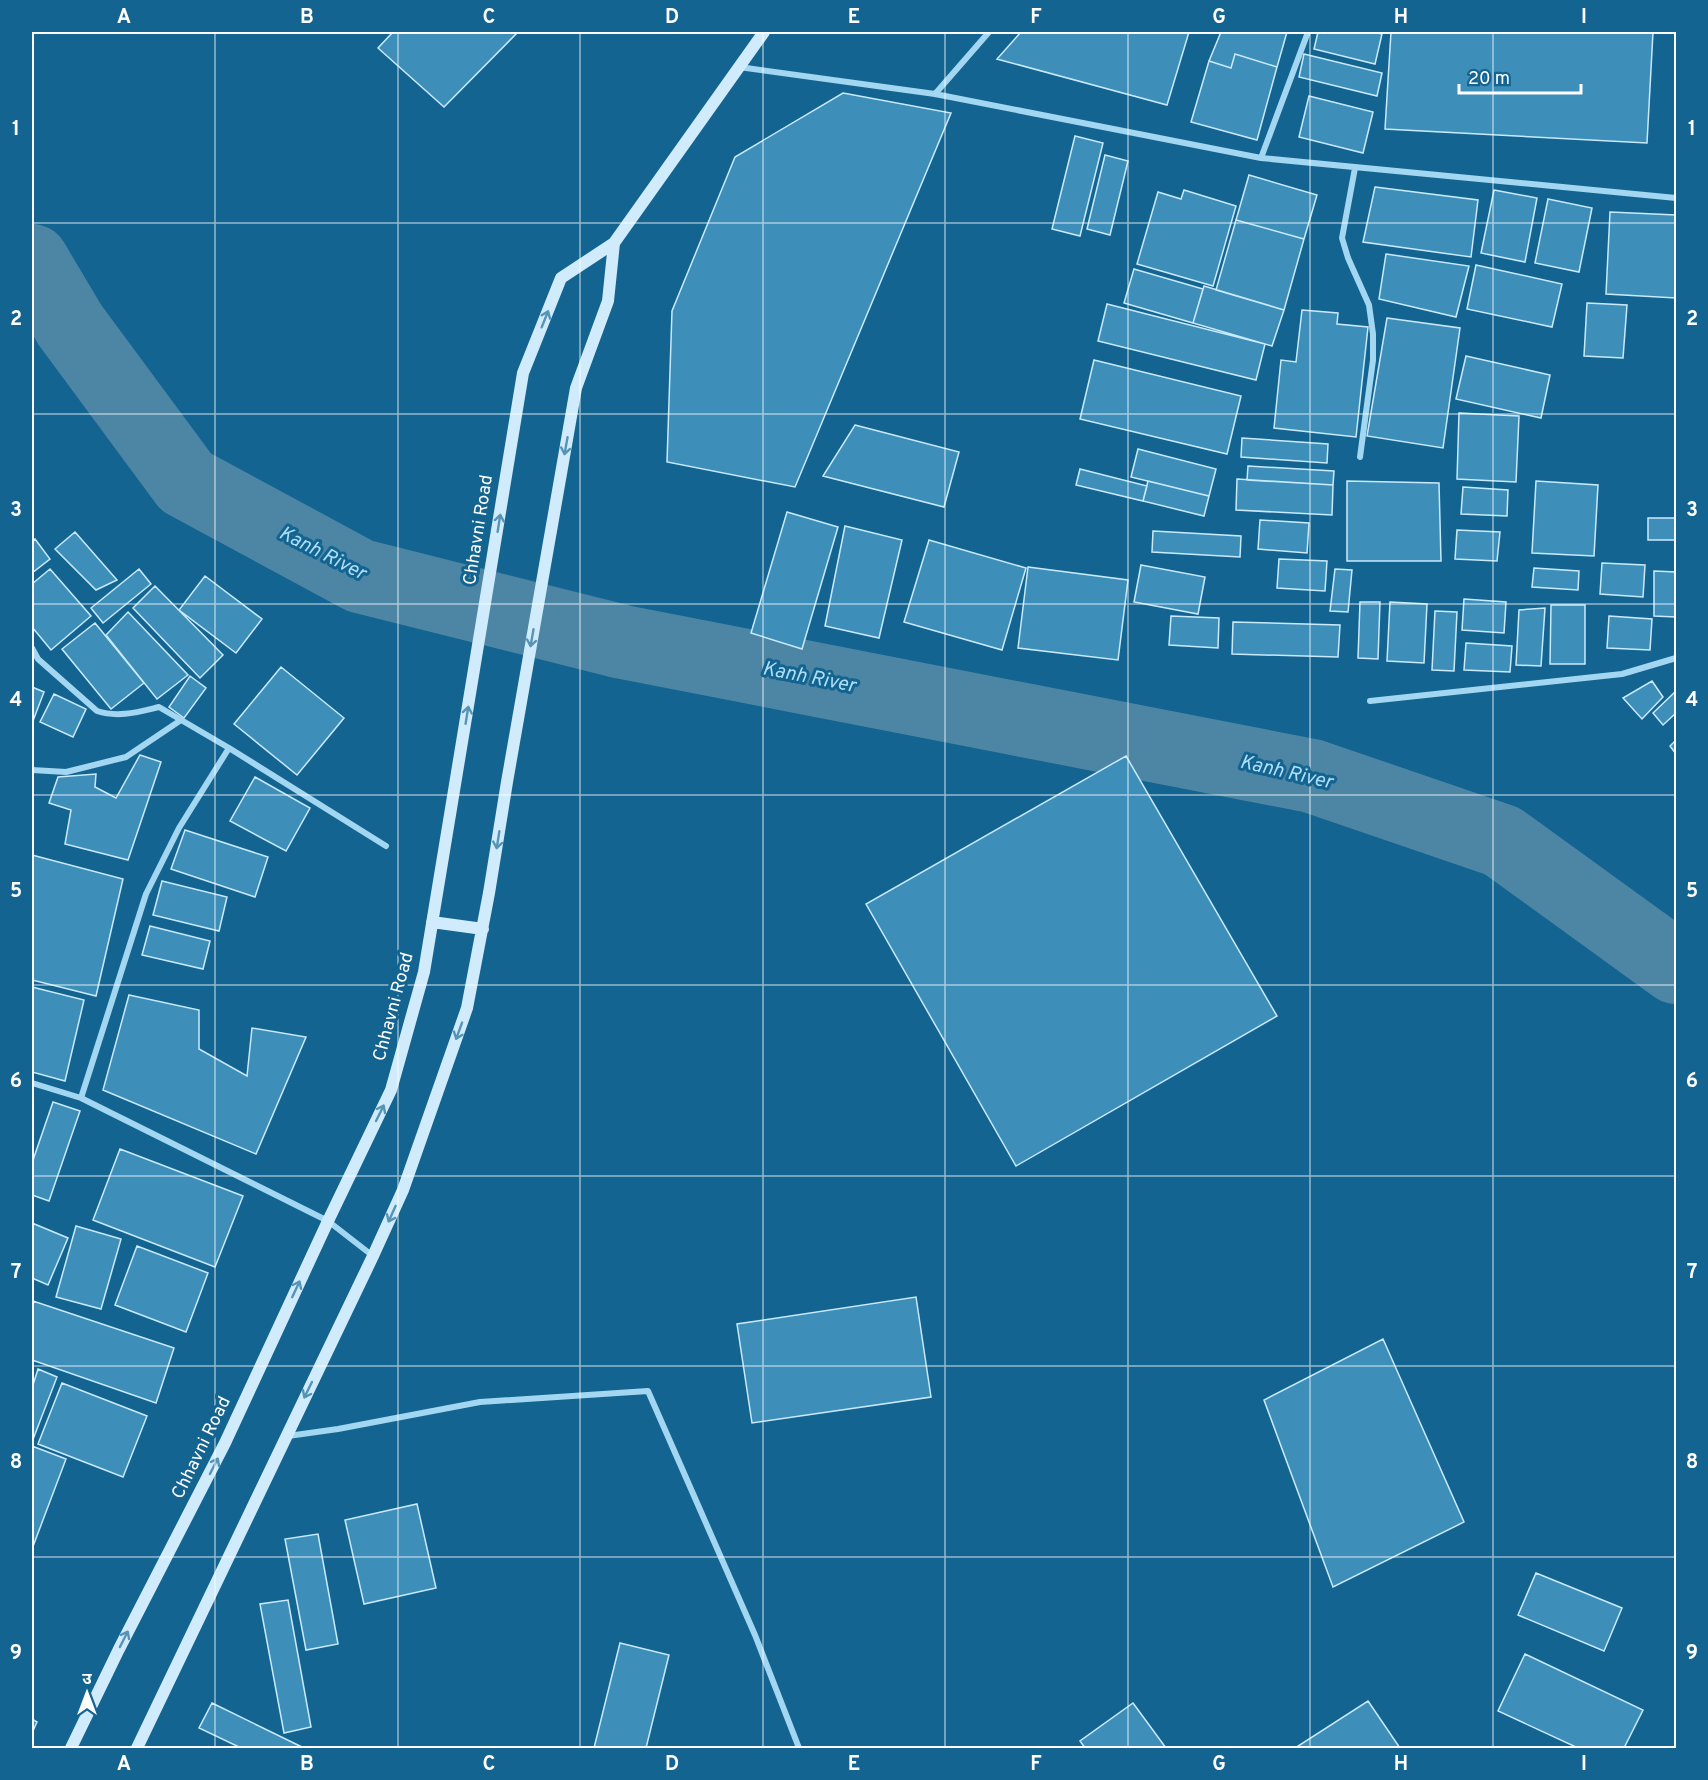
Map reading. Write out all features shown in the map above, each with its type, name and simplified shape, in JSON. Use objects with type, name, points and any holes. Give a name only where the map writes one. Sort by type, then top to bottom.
[{"type":"main road","name":"Chhavni Road","points":[[71,1749],[119,1649],[225,1443],[391,1090],[424,972],[523,373],[561,278],[614,243],[764,32]]},
{"type":"main road","name":"Chhavni Road","points":[[137,1749],[373,1256],[402,1190],[467,1008],[483,929],[576,388],[608,301],[614,243]]},
{"type":"main road","points":[[432,922],[483,929]]},
{"type":"street","points":[[935,94],[989,32]]},
{"type":"street","points":[[1261,158],[1308,32]]},
{"type":"street","points":[[738,67],[935,94],[1261,158],[1677,198]]},
{"type":"street","points":[[1355,168],[1342,238],[1348,258],[1369,305],[1373,333],[1373,360],[1360,456]]},
{"type":"street","points":[[32,648],[38,660],[97,711],[108,715],[125,715],[159,706],[386,846]]},
{"type":"street","points":[[1370,701],[1622,674],[1677,658]]},
{"type":"street","points":[[32,770],[66,772],[126,757],[181,720]]},
{"type":"street","points":[[81,1098],[146,894],[179,828],[229,748]]},
{"type":"street","points":[[32,1083],[81,1098],[328,1221],[373,1256]]},
{"type":"street","points":[[286,1436],[338,1429],[480,1402],[648,1391],[755,1635],[799,1749]]},
{"type":"building","points":[[393,32],[518,32],[444,107],[378,48]]},
{"type":"building","points":[[1021,32],[1189,32],[1167,105],[997,59]]},
{"type":"building","points":[[1221,32],[1287,32],[1277,67],[1235,54],[1231,68],[1209,61]]},
{"type":"building","points":[[1318,32],[1382,34],[1375,64],[1314,49]]},
{"type":"building","points":[[1391,32],[1653,32],[1647,143],[1385,129]]},
{"type":"building","points":[[1235,54],[1277,67],[1257,140],[1191,122],[1209,61],[1231,68]]},
{"type":"building","points":[[1304,54],[1382,73],[1377,96],[1299,77]]},
{"type":"building","points":[[843,93],[951,113],[795,487],[667,462],[672,311],[735,157]]},
{"type":"building","points":[[1309,96],[1373,112],[1363,153],[1299,137]]},
{"type":"building","points":[[1075,136],[1103,143],[1080,236],[1052,229]]},
{"type":"building","points":[[1105,155],[1128,161],[1110,235],[1087,229]]},
{"type":"building","points":[[1249,175],[1317,195],[1304,239],[1236,220]]},
{"type":"building","points":[[1375,187],[1478,200],[1471,257],[1363,242]]},
{"type":"building","points":[[1184,190],[1236,206],[1213,286],[1137,264],[1158,192],[1181,199]]},
{"type":"building","points":[[1494,190],[1537,198],[1525,262],[1481,253]]},
{"type":"building","points":[[1548,199],[1592,208],[1579,272],[1535,263]]},
{"type":"building","points":[[1610,212],[1676,215],[1676,298],[1606,294]]},
{"type":"building","points":[[1236,220],[1304,239],[1284,310],[1216,290]]},
{"type":"building","points":[[1386,254],[1469,266],[1456,317],[1379,299]]},
{"type":"building","points":[[1476,265],[1562,284],[1552,327],[1467,309]]},
{"type":"building","points":[[1134,269],[1203,289],[1193,323],[1124,303]]},
{"type":"building","points":[[1204,286],[1284,310],[1272,346],[1193,323]]},
{"type":"building","points":[[1587,303],[1627,305],[1623,358],[1584,356]]},
{"type":"building","points":[[1107,304],[1265,344],[1256,380],[1098,341]]},
{"type":"building","points":[[1302,310],[1338,313],[1337,324],[1368,327],[1356,437],[1274,428],[1281,360],[1296,362]]},
{"type":"building","points":[[1387,318],[1460,328],[1443,448],[1367,436]]},
{"type":"building","points":[[1466,356],[1550,375],[1541,418],[1456,399]]},
{"type":"building","points":[[1094,360],[1241,396],[1227,454],[1080,419]]},
{"type":"building","points":[[1459,413],[1519,416],[1516,482],[1457,479]]},
{"type":"building","points":[[855,425],[959,452],[944,507],[823,476]]},
{"type":"building","points":[[1242,438],[1328,444],[1327,463],[1241,457]]},
{"type":"building","points":[[1138,449],[1216,469],[1209,496],[1131,477]]},
{"type":"building","points":[[1248,466],[1334,471],[1333,485],[1247,480]]},
{"type":"building","points":[[1080,469],[1147,486],[1143,501],[1076,485]]},
{"type":"building","points":[[1237,479],[1333,485],[1332,515],[1236,510]]},
{"type":"building","points":[[1148,481],[1209,496],[1204,516],[1143,501]]},
{"type":"building","points":[[1347,481],[1439,483],[1441,561],[1347,561]]},
{"type":"building","points":[[1536,481],[1598,485],[1594,556],[1532,553]]},
{"type":"building","points":[[1463,487],[1508,490],[1507,516],[1461,514]]},
{"type":"building","points":[[787,512],[838,527],[802,649],[751,633]]},
{"type":"building","points":[[1648,518],[1676,518],[1676,540],[1648,540]]},
{"type":"building","points":[[1260,520],[1309,523],[1307,553],[1258,549]]},
{"type":"building","points":[[845,526],[902,540],[879,638],[825,626]]},
{"type":"building","points":[[1457,530],[1500,532],[1497,561],[1455,559]]},
{"type":"building","points":[[1153,531],[1241,536],[1240,557],[1152,552]]},
{"type":"building","points":[[75,532],[117,580],[96,590],[55,549]]},
{"type":"building","points":[[35,539],[50,559],[32,573],[32,542]]},
{"type":"building","points":[[929,540],[1026,568],[1002,650],[904,622]]},
{"type":"building","points":[[1279,559],[1327,561],[1325,591],[1277,588]]},
{"type":"building","points":[[1602,563],[1645,565],[1643,597],[1600,594]]},
{"type":"building","points":[[1141,565],[1205,577],[1198,614],[1134,602]]},
{"type":"building","points":[[1028,567],[1128,580],[1118,660],[1018,648]]},
{"type":"building","points":[[1534,568],[1579,571],[1578,590],[1532,587]]},
{"type":"building","points":[[50,569],[91,616],[51,650],[32,627],[32,584]]},
{"type":"building","points":[[139,569],[151,584],[103,623],[91,608]]},
{"type":"building","points":[[1335,569],[1352,570],[1348,612],[1330,611]]},
{"type":"building","points":[[1654,571],[1676,572],[1676,617],[1654,616]]},
{"type":"building","points":[[205,576],[262,619],[236,653],[179,610]]},
{"type":"building","points":[[155,586],[223,655],[200,678],[133,608]]},
{"type":"building","points":[[1464,599],[1506,602],[1504,633],[1462,630]]},
{"type":"building","points":[[1360,602],[1380,602],[1378,659],[1358,658]]},
{"type":"building","points":[[1390,602],[1427,604],[1424,663],[1387,661]]},
{"type":"building","points":[[1551,605],[1585,605],[1585,664],[1550,664]]},
{"type":"building","points":[[1545,608],[1541,666],[1516,665],[1519,610]]},
{"type":"building","points":[[1435,611],[1457,612],[1454,671],[1432,670]]},
{"type":"building","points":[[128,612],[188,675],[157,699],[106,635]]},
{"type":"building","points":[[1171,616],[1219,618],[1218,648],[1169,645]]},
{"type":"building","points":[[1609,616],[1652,619],[1650,650],[1607,648]]},
{"type":"building","points":[[1233,622],[1340,625],[1338,657],[1232,654]]},
{"type":"building","points":[[95,623],[144,683],[111,709],[62,649]]},
{"type":"building","points":[[1466,643],[1512,646],[1510,672],[1464,670]]},
{"type":"building","points":[[281,667],[344,718],[297,775],[234,724]]},
{"type":"building","points":[[190,676],[206,688],[184,718],[169,707]]},
{"type":"building","points":[[1652,681],[1663,697],[1642,719],[1623,698]]},
{"type":"building","points":[[32,687],[44,692],[33,721],[32,720]]},
{"type":"building","points":[[1676,691],[1676,713],[1663,725],[1653,713]]},
{"type":"building","points":[[54,694],[86,709],[73,737],[40,722]]},
{"type":"building","points":[[1676,740],[1676,754],[1670,746]]},
{"type":"building","points":[[140,755],[161,762],[128,860],[65,844],[71,810],[49,803],[58,777],[96,774],[95,787],[116,798]]},
{"type":"building","points":[[1126,756],[1277,1016],[1016,1166],[866,904]]},
{"type":"building","points":[[255,777],[310,808],[286,851],[230,821]]},
{"type":"building","points":[[185,830],[268,857],[255,897],[171,869]]},
{"type":"building","points":[[32,855],[123,879],[96,996],[32,980]]},
{"type":"building","points":[[162,881],[227,897],[219,931],[153,915]]},
{"type":"building","points":[[150,926],[210,941],[203,969],[142,955]]},
{"type":"building","points":[[32,987],[84,1000],[65,1081],[32,1072]]},
{"type":"building","points":[[129,995],[199,1010],[199,1049],[247,1076],[252,1028],[306,1037],[256,1154],[103,1090]]},
{"type":"building","points":[[53,1102],[80,1111],[49,1201],[32,1195],[32,1163]]},
{"type":"building","points":[[120,1149],[243,1196],[215,1267],[93,1220]]},
{"type":"building","points":[[32,1223],[68,1238],[48,1285],[32,1278]]},
{"type":"building","points":[[76,1226],[121,1239],[101,1309],[56,1297]]},
{"type":"building","points":[[137,1246],[208,1273],[186,1332],[115,1305]]},
{"type":"building","points":[[916,1297],[931,1397],[752,1423],[737,1324]]},
{"type":"building","points":[[33,1301],[174,1348],[156,1403],[32,1360]]},
{"type":"building","points":[[1383,1339],[1464,1522],[1333,1587],[1264,1400]]},
{"type":"building","points":[[38,1369],[57,1377],[32,1442],[32,1388]]},
{"type":"building","points":[[62,1383],[147,1416],[123,1477],[38,1444]]},
{"type":"building","points":[[32,1446],[66,1459],[32,1549]]},
{"type":"building","points":[[417,1504],[436,1588],[364,1604],[345,1520]]},
{"type":"building","points":[[318,1534],[338,1644],[306,1650],[285,1539]]},
{"type":"building","points":[[1536,1573],[1622,1608],[1604,1651],[1518,1615]]},
{"type":"building","points":[[288,1600],[311,1727],[284,1733],[260,1604]]},
{"type":"building","points":[[620,1643],[669,1655],[646,1748],[594,1748]]},
{"type":"building","points":[[1525,1654],[1643,1710],[1624,1748],[1578,1748],[1498,1711]]},
{"type":"building","points":[[1368,1701],[1400,1748],[1295,1748]]},
{"type":"building","points":[[212,1703],[304,1748],[241,1748],[199,1728]]},
{"type":"building","points":[[1133,1703],[1166,1748],[1085,1748],[1080,1741]]},
{"type":"building","points":[[32,1719],[37,1722],[32,1733]]},
{"type":"waterway","name":"Kanh River","points":[[32,261],[70,325],[186,482],[360,576],[623,642],[1312,776],[1502,841],[1676,967]]}]
